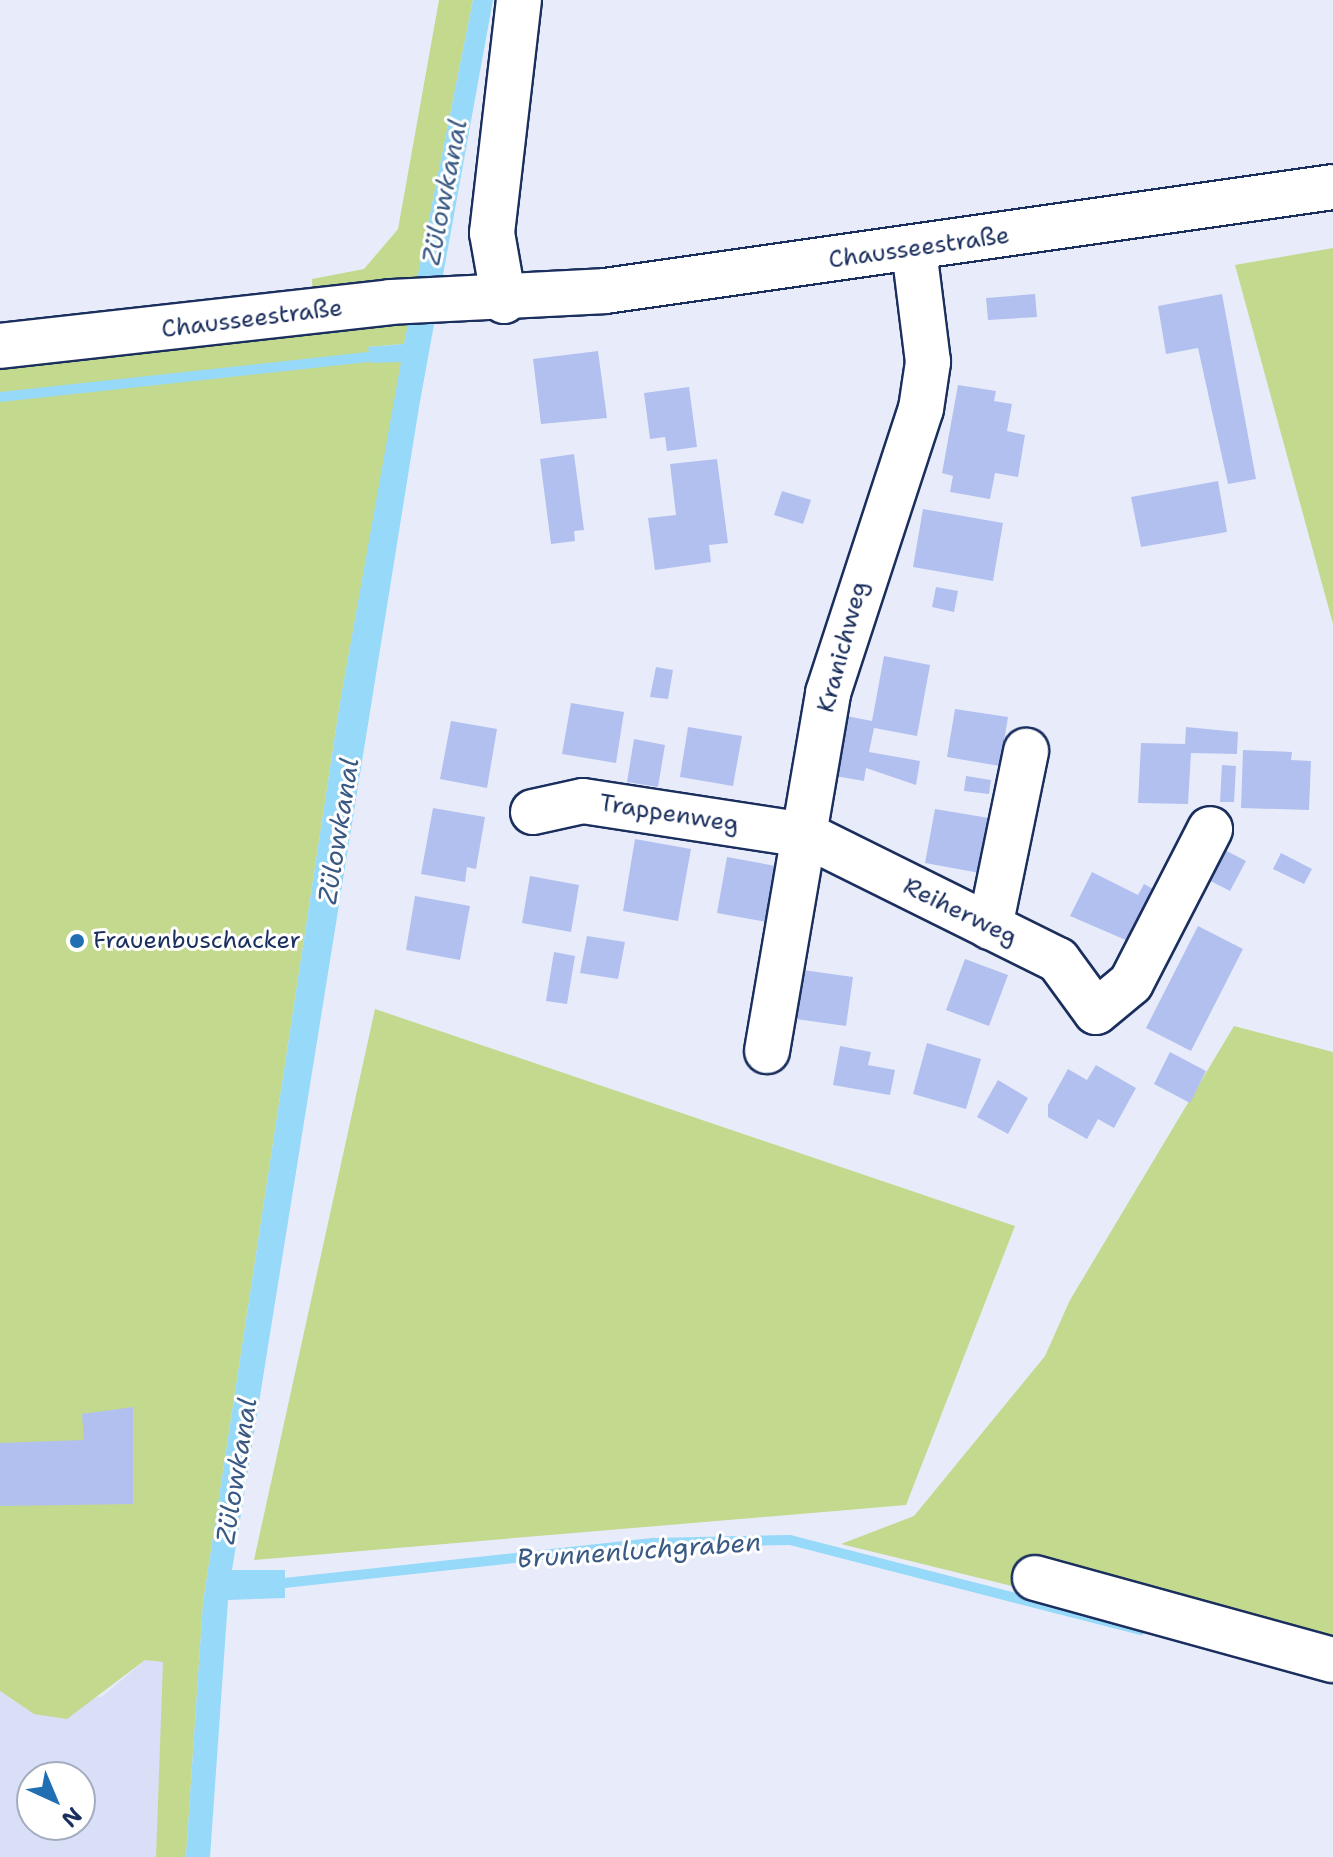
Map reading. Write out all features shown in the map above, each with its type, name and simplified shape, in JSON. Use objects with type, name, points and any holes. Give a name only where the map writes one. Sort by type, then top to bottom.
[{"type":"street","points":[[504,301],[492,233],[519,0]]},
{"type":"street","name":"Chausseestraße","points":[[0,346],[390,302],[504,301],[914,249],[1333,187]]},
{"type":"street","name":"Kranichweg","points":[[767,1051],[828,693],[921,409],[928,362],[914,249]]},
{"type":"street","points":[[990,927],[1026,751]]},
{"type":"street","name":"Trappenweg","points":[[533,812],[583,801],[806,835]]},
{"type":"street","name":"Reiherweg","points":[[806,835],[1058,960],[1096,1012],[1131,983],[1210,829]]},
{"type":"street","points":[[1035,1578],[1333,1660]]},
{"type":"shaded area","points":[[146,1659],[164,1662],[156,1857],[0,1857],[0,1691],[34,1714],[103,1696]]},
{"type":"green space","points":[[439,0],[473,0],[416,285],[313,299],[312,279],[364,269],[398,229]]},
{"type":"green space","points":[[1333,248],[1333,624],[1235,265]]},
{"type":"green space","points":[[410,318],[404,344],[368,347],[402,361],[340,703],[203,1603],[186,1857],[156,1857],[163,1662],[145,1660],[67,1719],[34,1714],[0,1691],[0,367]]},
{"type":"green space","points":[[375,1009],[1015,1226],[906,1505],[254,1560]]},
{"type":"green space","points":[[1234,1026],[1333,1052],[1333,1665],[841,1544],[914,1516],[1045,1356],[1070,1300]]},
{"type":"water","name":"Zülowkanal","points":[[473,0],[493,0],[419,407],[232,1570],[285,1570],[285,1598],[228,1600],[210,1857],[186,1857],[203,1603],[340,703],[401,362],[371,363],[368,347],[404,344]]},
{"type":"building","points":[[1035,294],[1037,317],[988,320],[986,298]]},
{"type":"building","points":[[1222,294],[1256,479],[1228,484],[1198,348],[1166,354],[1158,306]]},
{"type":"building","points":[[598,351],[607,418],[541,424],[533,359]]},
{"type":"building","points":[[958,385],[996,391],[994,401],[1012,404],[1007,431],[1025,435],[1018,477],[995,473],[990,499],[950,492],[953,476],[942,473]]},
{"type":"building","points":[[689,387],[697,447],[667,451],[665,437],[650,439],[644,393]]},
{"type":"building","points":[[574,454],[584,530],[574,531],[575,541],[551,544],[540,459]]},
{"type":"building","points":[[717,459],[728,543],[709,545],[711,562],[655,570],[648,518],[676,515],[670,464]]},
{"type":"building","points":[[1218,481],[1227,532],[1141,547],[1131,497]]},
{"type":"building","points":[[782,491],[811,500],[803,524],[774,515]]},
{"type":"building","points":[[923,509],[1003,523],[993,581],[913,567]]},
{"type":"building","points":[[936,587],[958,591],[954,612],[932,607]]},
{"type":"building","points":[[884,656],[930,665],[917,736],[874,728],[869,752],[920,761],[916,785],[866,768],[864,781],[835,776],[846,716],[872,721]]},
{"type":"building","points":[[656,667],[673,670],[668,699],[650,697]]},
{"type":"building","points":[[571,703],[624,712],[616,763],[562,754]]},
{"type":"building","points":[[955,709],[1008,717],[1000,766],[947,757]]},
{"type":"building","points":[[451,721],[497,729],[487,788],[440,779]]},
{"type":"building","points":[[688,727],[742,736],[733,786],[680,777]]},
{"type":"building","points":[[1186,727],[1238,732],[1237,754],[1191,753],[1188,804],[1138,803],[1141,743],[1185,744]]},
{"type":"building","points":[[634,739],[665,745],[658,787],[627,782]]},
{"type":"building","points":[[1243,750],[1292,752],[1291,760],[1311,761],[1309,810],[1241,808]]},
{"type":"building","points":[[1222,765],[1236,766],[1234,802],[1220,802]]},
{"type":"building","points":[[966,776],[991,780],[989,794],[964,791]]},
{"type":"building","points":[[433,808],[485,817],[476,869],[467,867],[465,882],[421,874]]},
{"type":"building","points":[[935,809],[989,818],[980,873],[925,863]]},
{"type":"building","points":[[635,839],[691,849],[678,921],[623,911]]},
{"type":"building","points":[[1215,845],[1246,861],[1230,891],[1199,875]]},
{"type":"building","points":[[1281,853],[1312,869],[1304,884],[1273,869]]},
{"type":"building","points":[[727,857],[776,866],[767,922],[717,913]]},
{"type":"building","points":[[1092,872],[1138,895],[1144,884],[1161,893],[1135,944],[1070,916]]},
{"type":"building","points":[[530,876],[579,885],[571,932],[522,923]]},
{"type":"building","points":[[415,896],[470,906],[460,960],[406,950]]},
{"type":"building","points":[[1198,926],[1243,949],[1191,1051],[1146,1028]]},
{"type":"building","points":[[587,936],[625,942],[618,979],[580,973]]},
{"type":"building","points":[[554,952],[575,956],[567,1004],[546,1001]]},
{"type":"building","points":[[965,959],[1008,975],[989,1026],[946,1010]]},
{"type":"building","points":[[803,970],[853,977],[846,1026],[796,1019]]},
{"type":"building","points":[[927,1043],[981,1059],[966,1109],[913,1094]]},
{"type":"building","points":[[840,1046],[871,1052],[868,1065],[895,1070],[890,1095],[833,1085]]},
{"type":"building","points":[[1170,1052],[1206,1071],[1190,1103],[1154,1084]]},
{"type":"building","points":[[1096,1065],[1136,1088],[1114,1128],[1098,1119],[1087,1139],[1048,1117],[1048,1105],[1068,1069],[1087,1080]]},
{"type":"building","points":[[998,1080],[1028,1098],[1008,1134],[977,1117]]},
{"type":"building","points":[[133,1407],[133,1504],[0,1506],[0,1443],[84,1440],[82,1414]]},
{"type":"waterway","points":[[0,397],[384,355]]},
{"type":"waterway","name":"Brunnenluchgraben","points":[[275,1584],[655,1543],[790,1540],[1141,1630]]},
{"type":"place","name":"Frauenbuschacker","points":[[77,941]]}]
